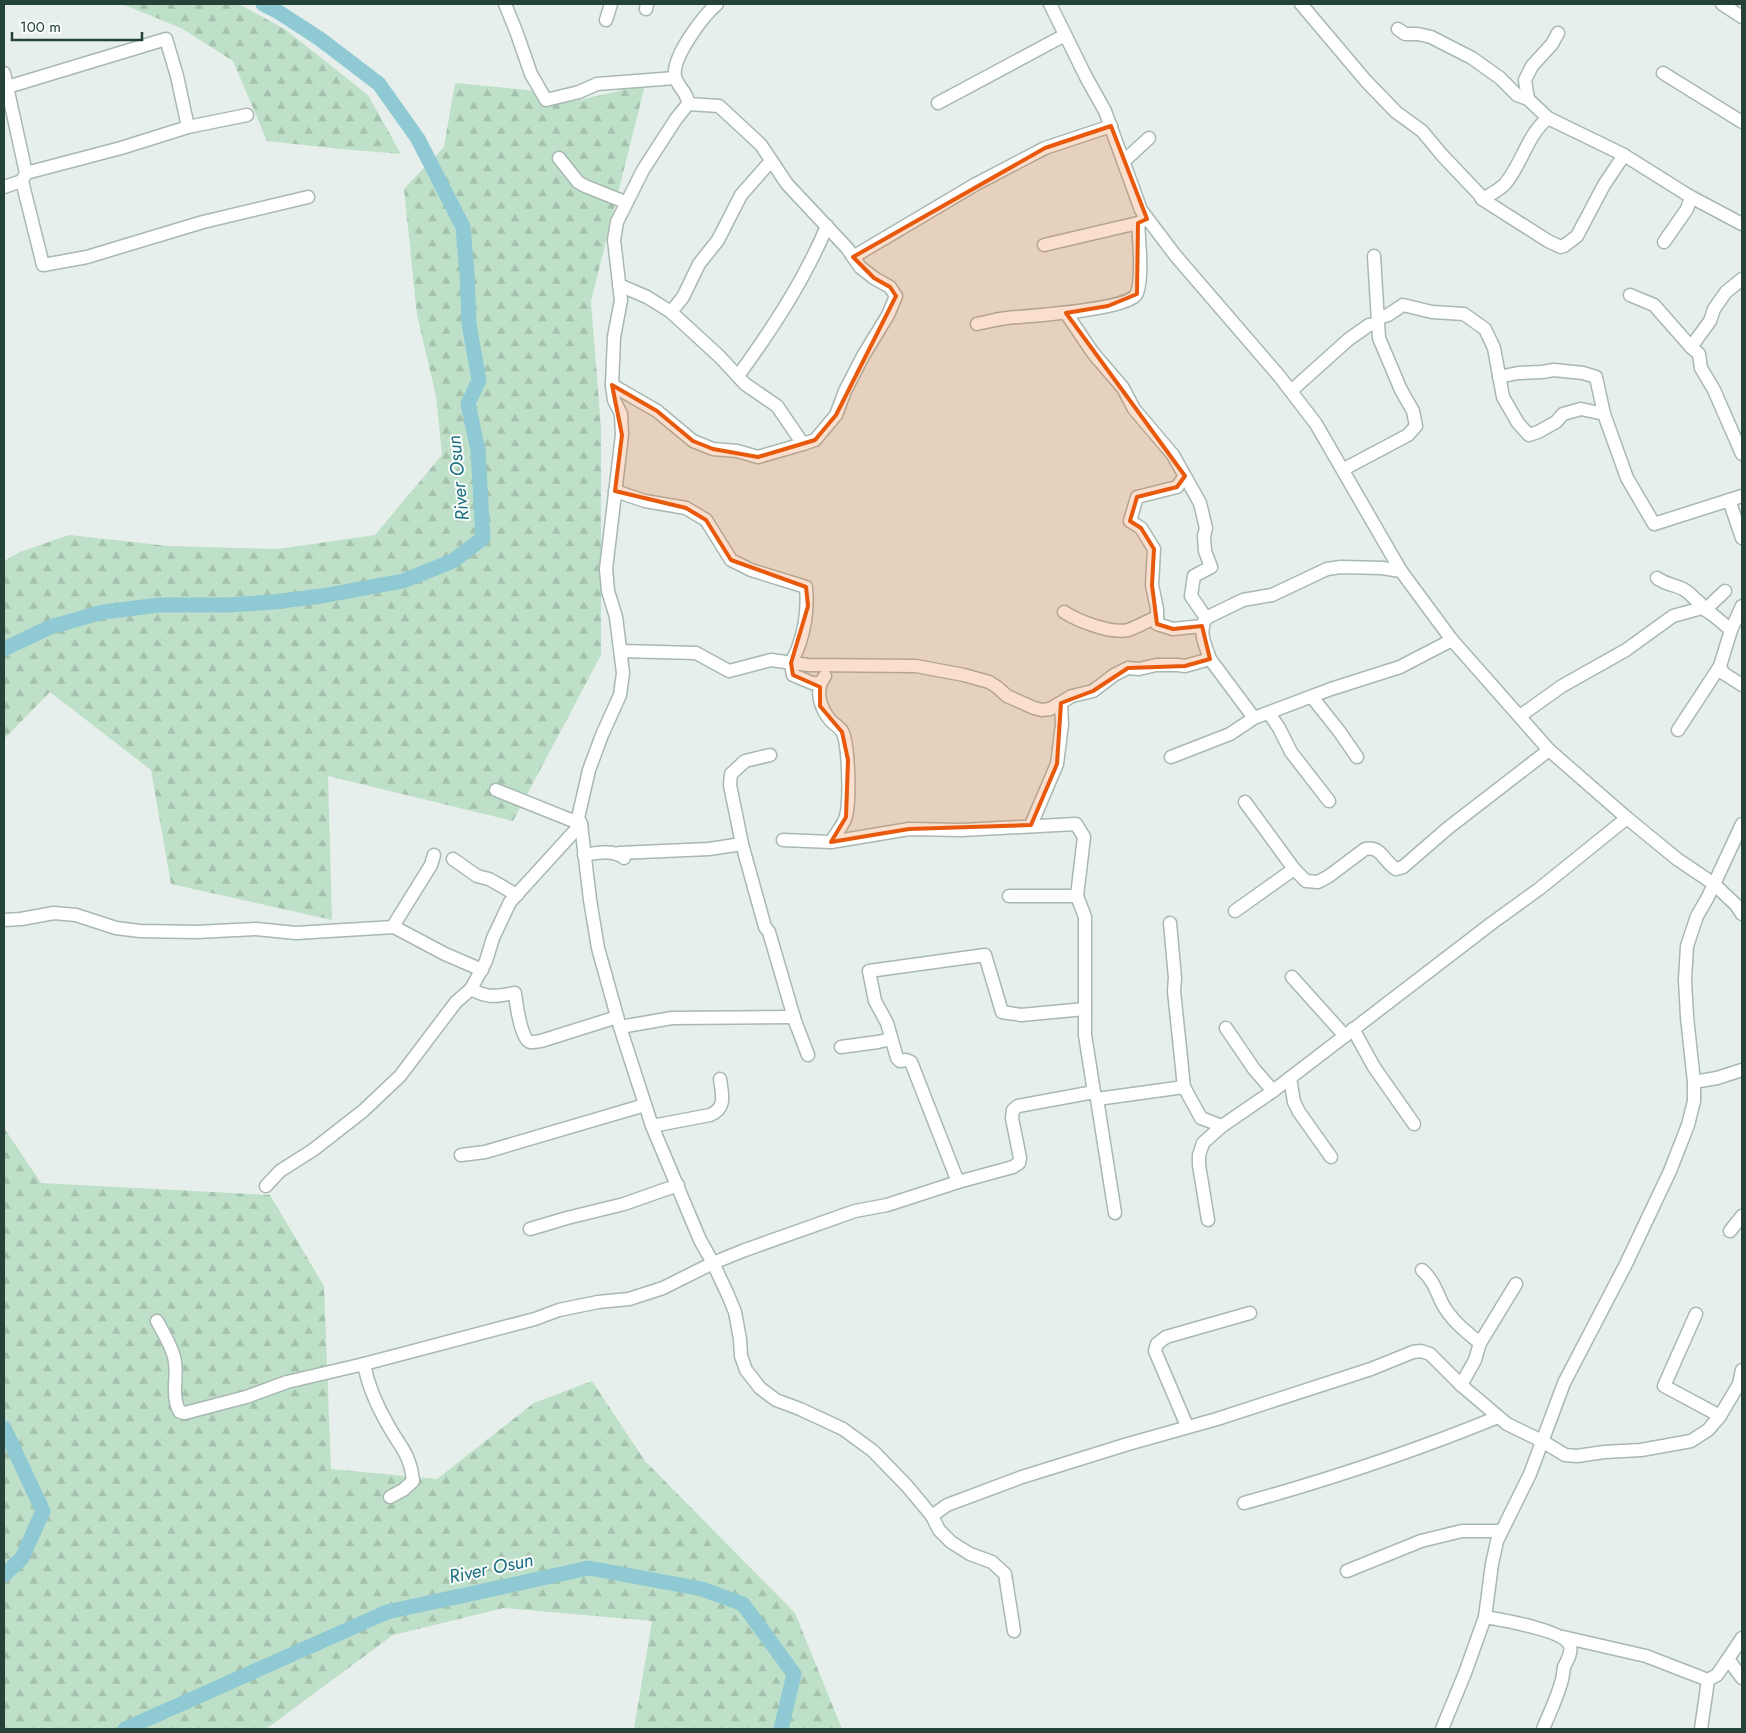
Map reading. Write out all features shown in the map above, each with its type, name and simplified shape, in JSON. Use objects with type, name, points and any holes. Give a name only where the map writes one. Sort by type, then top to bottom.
[{"type":"street","points":[[505,4],[531,74],[546,100],[579,92],[598,84],[676,78]]},
{"type":"street","points":[[606,20],[611,4]]},
{"type":"street","points":[[717,4],[700,22],[677,60],[676,78],[688,97],[688,104],[676,118],[648,163],[625,202],[616,222],[614,240],[621,300],[614,337],[612,385],[614,400],[621,414],[622,436],[606,569],[608,591],[616,617],[623,673],[620,695],[589,770],[578,818],[581,824],[598,948],[618,1022],[652,1126],[700,1240],[714,1263],[734,1312],[740,1339],[741,1356],[746,1370],[760,1388],[776,1400],[843,1429],[873,1451],[907,1486],[932,1516],[939,1530],[951,1542],[970,1554],[992,1562],[1005,1574],[1014,1631]]},
{"type":"street","points":[[977,324],[1005,318],[1066,313],[1108,306],[1132,299],[1137,294],[1143,221],[1137,200],[1105,111],[1050,4]]},
{"type":"street","points":[[1301,4],[1366,81],[1396,112],[1422,131],[1479,194],[1482,200],[1548,241],[1561,247],[1576,236],[1604,185],[1624,156]]},
{"type":"street","points":[[1722,4],[1742,17]]},
{"type":"street","points":[[1398,29],[1405,34],[1431,37],[1472,58],[1500,78],[1548,118],[1624,156],[1691,197],[1742,224]]},
{"type":"street","points":[[1522,97],[1525,80],[1532,66],[1552,44],[1558,33]]},
{"type":"street","points":[[938,103],[1065,35]]},
{"type":"street","points":[[5,87],[166,39],[177,76],[188,127]]},
{"type":"street","points":[[4,73],[5,87],[43,266],[87,257],[203,222],[308,197]]},
{"type":"street","points":[[1663,73],[1742,122]]},
{"type":"street","points":[[612,385],[657,411],[693,441],[713,449],[737,451],[758,457],[803,444],[815,440],[836,415],[845,391],[863,356],[888,315],[896,296],[890,287],[860,267],[826,226],[787,184],[761,145],[719,106],[688,104]]},
{"type":"street","points":[[4,187],[24,177],[188,127],[247,114]]},
{"type":"street","points":[[1482,200],[1506,183],[1538,126],[1548,118]]},
{"type":"street","points":[[853,257],[976,184],[1045,148],[1111,126]]},
{"type":"street","points":[[1124,161],[1149,138]]},
{"type":"street","points":[[558,158],[578,182],[625,202]]},
{"type":"street","points":[[671,312],[683,297],[699,264],[718,240],[741,195],[772,161]]},
{"type":"street","points":[[1664,242],[1687,209],[1691,197]]},
{"type":"street","points":[[1044,245],[1143,221]]},
{"type":"street","points":[[1143,221],[1175,255],[1291,390],[1316,424],[1344,469],[1401,571],[1452,640],[1549,750],[1677,859],[1714,884],[1736,905],[1742,914]]},
{"type":"street","points":[[738,376],[770,332],[799,283],[815,255],[826,226]]},
{"type":"street","points":[[1344,469],[1408,435],[1416,426],[1413,411],[1401,390],[1379,338],[1374,256]]},
{"type":"street","points":[[1692,347],[1710,321],[1714,309],[1726,292],[1742,279]]},
{"type":"street","points":[[618,285],[647,297],[671,312],[720,357],[745,384],[776,406],[803,444]]},
{"type":"street","points":[[1630,295],[1654,305],[1699,354],[1701,368],[1714,390],[1742,454]]},
{"type":"street","points":[[1291,390],[1349,339],[1404,305],[1432,312],[1464,314],[1485,329],[1494,348],[1503,397],[1518,422],[1529,435],[1556,422],[1563,414],[1581,408],[1604,414]]},
{"type":"street","points":[[1066,313],[1092,353],[1123,388],[1134,409],[1173,455],[1200,503],[1206,528],[1204,536],[1205,551],[1212,567],[1194,576],[1191,596],[1204,622],[1203,640],[1210,659],[1254,718]]},
{"type":"street","points":[[1499,378],[1518,373],[1554,370],[1583,372],[1596,377],[1604,414],[1627,478],[1654,524],[1742,496]]},
{"type":"street","points":[[1185,476],[1177,487],[1137,497],[1130,522],[1141,528],[1154,550],[1152,585],[1157,610],[1157,624],[1173,630],[1204,622],[1243,600],[1272,595],[1327,569],[1341,567],[1382,568],[1401,571]]},
{"type":"street","points":[[615,491],[645,500],[686,508],[706,520],[731,560],[751,570],[806,587],[808,606],[799,646],[791,663],[793,675],[812,684],[820,682]]},
{"type":"street","points":[[1729,500],[1742,538]]},
{"type":"street","points":[[1657,578],[1665,584],[1686,589],[1701,603],[1704,609],[1731,630]]},
{"type":"street","points":[[1520,716],[1562,686],[1632,646],[1673,616],[1704,609],[1725,590]]},
{"type":"street","points":[[1678,730],[1720,666],[1731,630],[1742,606]]},
{"type":"street","points":[[1064,612],[1073,618],[1114,631],[1127,630],[1157,617]]},
{"type":"street","points":[[1171,757],[1230,734],[1254,718],[1331,689],[1400,667],[1452,640]]},
{"type":"street","points":[[621,651],[696,653],[729,671],[771,660],[832,666],[916,666],[989,682],[1007,696],[1034,708],[1050,709],[1072,696],[1093,690],[1114,675],[1128,668],[1139,669],[1156,665],[1185,666],[1210,659]]},
{"type":"street","points":[[830,842],[846,817],[849,787],[848,760],[842,732],[820,706],[820,682],[832,666]]},
{"type":"street","points":[[1720,666],[1722,673],[1742,686]]},
{"type":"street","points":[[1312,697],[1357,757]]},
{"type":"street","points":[[1031,825],[1057,764],[1062,724],[1061,703]]},
{"type":"street","points":[[1269,713],[1291,752],[1329,801]]},
{"type":"street","points":[[1245,802],[1294,869],[1306,881],[1318,882],[1365,849],[1371,848],[1378,850],[1391,866],[1396,869],[1403,867],[1448,828],[1549,750]]},
{"type":"street","points":[[770,756],[745,761],[731,774],[730,785],[742,844],[765,927],[769,932],[794,1018],[808,1055]]},
{"type":"street","points":[[496,790],[581,824]]},
{"type":"street","points":[[1208,1220],[1202,1188],[1199,1155],[1202,1143],[1492,923],[1540,889],[1627,818]]},
{"type":"street","points":[[266,1186],[280,1171],[313,1150],[363,1112],[400,1076],[456,1002],[471,989],[482,970],[510,902],[581,824]]},
{"type":"street","points":[[783,840],[830,842],[909,829],[962,830],[1076,824],[1084,837],[1077,896],[1085,917],[1085,1035],[1115,1213]]},
{"type":"street","points":[[1442,1729],[1465,1673],[1485,1616],[1497,1540],[1521,1493],[1564,1383],[1626,1264],[1670,1171],[1688,1125],[1694,1102],[1694,1082],[1685,980],[1687,946],[1697,916],[1742,824]]},
{"type":"street","points":[[584,854],[622,856],[709,850],[742,844]]},
{"type":"street","points":[[394,927],[431,865],[434,855]]},
{"type":"street","points":[[453,860],[477,876],[489,879],[517,895]]},
{"type":"street","points":[[1235,911],[1294,869]]},
{"type":"street","points":[[1010,896],[1077,896]]},
{"type":"street","points":[[4,920],[54,913],[76,915],[116,928],[196,932],[256,929],[296,933],[394,927],[445,954],[482,970]]},
{"type":"street","points":[[1170,923],[1175,978],[1174,991],[1184,1087],[1201,1118],[1222,1126]]},
{"type":"street","points":[[958,1182],[912,1062],[900,1061],[897,1058],[887,1023],[875,1001],[869,971],[985,956],[1002,1012],[1021,1016],[1085,1008]]},
{"type":"street","points":[[1292,977],[1349,1033],[1414,1124]]},
{"type":"street","points":[[471,989],[487,996],[514,993],[523,1031],[527,1041],[530,1042],[542,1041],[618,1022],[672,1018],[794,1018]]},
{"type":"street","points":[[1226,1028],[1254,1069],[1273,1091]]},
{"type":"street","points":[[841,1047],[891,1039]]},
{"type":"street","points":[[1694,1082],[1718,1078],[1742,1070]]},
{"type":"street","points":[[1290,1078],[1294,1102],[1299,1112],[1331,1157]]},
{"type":"street","points":[[652,1126],[718,1112],[723,1098],[720,1079]]},
{"type":"street","points":[[157,1321],[175,1358],[175,1389],[180,1412],[185,1413],[208,1408],[267,1391],[287,1382],[364,1364],[535,1319],[559,1310],[598,1302],[629,1299],[663,1288],[745,1250],[855,1211],[887,1206],[958,1182],[1013,1168],[1020,1164],[1012,1118],[1013,1110],[1018,1106],[1096,1095],[1184,1087]]},
{"type":"street","points":[[461,1155],[485,1152],[645,1105]]},
{"type":"street","points":[[530,1229],[624,1204],[678,1185]]},
{"type":"street","points":[[1730,1231],[1742,1216]]},
{"type":"street","points":[[1422,1270],[1430,1278],[1442,1304],[1458,1326],[1480,1343]]},
{"type":"street","points":[[1461,1385],[1474,1360],[1480,1343],[1516,1284]]},
{"type":"street","points":[[1187,1426],[1156,1352],[1157,1344],[1166,1337],[1250,1313]]},
{"type":"street","points":[[1696,1314],[1664,1386],[1720,1416]]},
{"type":"street","points":[[932,1516],[947,1504],[978,1492],[1362,1372],[1413,1352],[1421,1351],[1430,1354],[1461,1385],[1507,1424],[1542,1441],[1565,1455],[1577,1456],[1641,1450],[1690,1441],[1708,1430],[1720,1416],[1739,1384],[1742,1370]]},
{"type":"street","points":[[364,1364],[367,1381],[378,1406],[405,1451],[411,1466],[413,1481],[403,1490],[390,1497]]},
{"type":"street","points":[[1244,1502],[1302,1487],[1437,1442],[1498,1417]]},
{"type":"street","points":[[1347,1571],[1421,1541],[1462,1531],[1501,1531]]},
{"type":"street","points":[[1485,1616],[1528,1625],[1563,1637],[1646,1656],[1708,1680]]},
{"type":"street","points":[[1543,1729],[1562,1682],[1570,1650],[1568,1641],[1563,1637]]},
{"type":"street","points":[[1708,1680],[1718,1674],[1742,1638]]},
{"type":"street","points":[[1728,1659],[1742,1678]]},
{"type":"street","points":[[1701,1729],[1708,1680]]},
{"type":"highlighted area","points":[[1111,126],[1147,219],[1138,223],[1137,294],[1108,306],[1066,313],[1185,476],[1177,487],[1137,497],[1130,521],[1141,528],[1154,549],[1152,585],[1157,624],[1173,629],[1202,626],[1210,659],[1185,666],[1128,668],[1093,691],[1061,703],[1057,764],[1031,825],[909,829],[831,842],[846,817],[848,760],[842,732],[820,706],[820,687],[793,675],[791,663],[808,606],[806,587],[731,560],[706,520],[686,508],[615,491],[622,435],[612,385],[657,411],[693,441],[713,449],[758,457],[815,440],[836,415],[896,296],[890,287],[874,278],[853,257],[1045,148]]},
{"type":"green space","points":[[122,4],[239,4],[286,30],[368,95],[401,154],[267,141],[233,61],[181,28]]},
{"type":"green space","points":[[455,83],[527,90],[575,101],[645,85],[591,301],[601,428],[601,655],[513,821],[328,776],[332,920],[171,884],[151,770],[50,692],[4,739],[4,561],[20,552],[69,535],[168,546],[278,549],[375,535],[442,455],[436,396],[417,315],[404,189],[444,147]]},
{"type":"green space","points":[[4,1128],[41,1183],[270,1195],[324,1286],[331,1469],[437,1479],[534,1403],[592,1381],[645,1461],[795,1613],[842,1729],[634,1729],[652,1621],[504,1608],[393,1635],[266,1729],[4,1729]]},
{"type":"waterway","name":"River Osun","points":[[4,649],[50,627],[103,612],[159,605],[228,605],[273,602],[322,596],[403,581],[453,561],[483,538],[478,450],[468,404],[479,380],[469,324],[463,227],[418,139],[379,84],[320,39],[263,4]]},
{"type":"waterway","name":"River Osun","points":[[4,1428],[43,1511],[22,1558],[4,1575]]},
{"type":"waterway","name":"River Osun","points":[[125,1729],[387,1612],[589,1568],[702,1589],[743,1604],[794,1674],[781,1729]]}]
